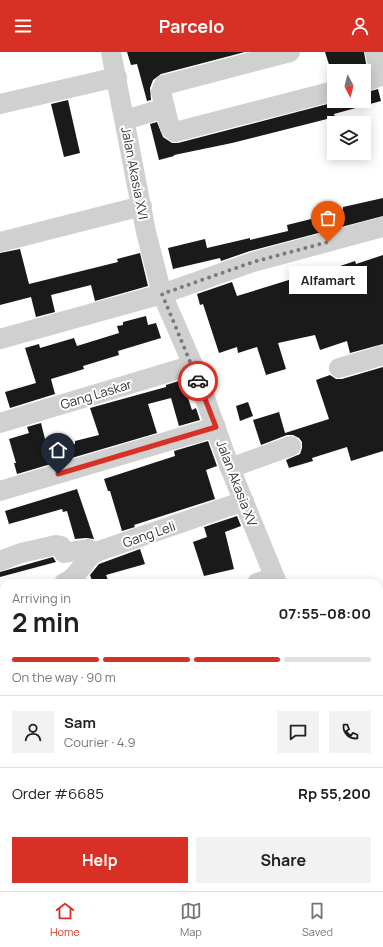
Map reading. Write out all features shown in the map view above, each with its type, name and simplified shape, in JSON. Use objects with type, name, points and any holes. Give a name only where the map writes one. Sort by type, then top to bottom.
[{"type":"street","name":"Jalan Akasia XVI","points":[[111,52],[142,206],[162,294]]},
{"type":"street","points":[[290,52],[168,84],[162,88],[161,92],[170,128],[175,132],[327,93]]},
{"type":"street","points":[[371,80],[378,77],[380,73],[375,52]]},
{"type":"street","points":[[0,104],[117,77]]},
{"type":"street","points":[[125,120],[165,108]]},
{"type":"street","points":[[0,242],[142,206]]},
{"type":"street","points":[[0,339],[162,294],[253,262],[383,227]]},
{"type":"street","name":"Jalan Akasia XV","points":[[162,294],[192,365],[230,468],[244,501],[268,579]]},
{"type":"street","points":[[339,368],[383,356]]},
{"type":"street","name":"Gang Laskar","points":[[0,423],[192,365]]},
{"type":"street","points":[[0,491],[216,427]]},
{"type":"street","points":[[230,468],[291,446]]},
{"type":"street","name":"Gang Leli","points":[[69,579],[75,574],[89,556],[96,552],[244,501]]},
{"type":"street","points":[[0,561],[21,553],[56,545],[61,546],[64,552],[88,548],[96,552]]},
{"type":"building","points":[[127,52],[245,52],[161,74],[153,80],[150,88],[151,100],[147,101],[137,64],[131,65]]},
{"type":"building","points":[[325,52],[364,52],[366,64],[329,64]]},
{"type":"building","points":[[378,89],[381,101],[371,104],[371,91]]},
{"type":"building","points":[[68,100],[80,153],[64,157],[51,104]]},
{"type":"building","points":[[327,104],[327,108],[356,108],[334,114],[335,116],[327,116],[327,119],[232,143],[174,155],[159,160],[150,124],[157,122],[163,137],[172,143],[178,143]]},
{"type":"building","points":[[383,198],[383,216],[250,251],[221,261],[220,258],[173,269],[168,248],[205,239],[207,248],[250,238],[250,240],[288,231],[287,225],[343,211],[343,207]]},
{"type":"building","points":[[20,249],[29,284],[118,262],[117,259],[140,253],[148,286],[95,301],[91,285],[51,295],[55,312],[36,317],[31,297],[0,305],[0,253]]},
{"type":"building","points":[[383,255],[383,344],[350,353],[347,341],[320,350],[315,335],[278,343],[286,369],[266,375],[257,347],[238,353],[237,347],[219,353],[203,304],[200,305],[197,294],[232,282],[237,296],[292,279],[293,282],[355,261],[356,264]]},
{"type":"building","points":[[146,316],[148,325],[156,323],[161,338],[118,351],[119,355],[83,366],[84,369],[51,379],[55,394],[10,408],[5,392],[36,383],[25,348],[39,344],[40,348],[74,338],[77,346],[119,333],[117,326],[123,325],[123,322]]},
{"type":"building","points":[[383,367],[383,451],[351,461],[347,447],[312,458],[313,461],[289,468],[286,460],[300,454],[302,448],[302,442],[299,438],[293,435],[287,435],[261,445],[253,420],[279,412],[285,433],[329,419],[316,380],[330,375],[336,379],[342,379]]},
{"type":"building","points":[[182,380],[192,410],[196,408],[200,420],[179,426],[171,398],[148,404],[157,433],[17,474],[14,463],[16,463],[9,439],[29,433],[27,427],[41,423],[48,451],[75,444],[75,441],[99,435],[90,408],[166,387],[166,385]]},
{"type":"building","points":[[248,402],[253,416],[240,421],[236,406]]},
{"type":"building","points":[[208,441],[217,466],[206,470],[215,499],[134,525],[135,527],[122,531],[110,491],[108,491],[104,479],[175,456],[174,451]]},
{"type":"building","points":[[77,489],[94,539],[75,539],[67,511],[63,512],[62,509],[9,524],[5,511]]},
{"type":"building","points":[[237,516],[241,526],[225,532],[234,569],[204,576],[193,542],[207,537],[204,527]]},
{"type":"building","points":[[140,549],[145,564],[106,575],[108,579],[92,579],[90,575],[99,564]]},
{"type":"building","points":[[53,557],[56,562],[0,577],[0,572]]},
{"type":"way so far","points":[[198,381],[162,294],[253,262],[328,242]]},
{"type":"place","name":"Alfamart","points":[[328,242]]},
{"type":"route","points":[[58,474],[216,427],[198,381]]}]
